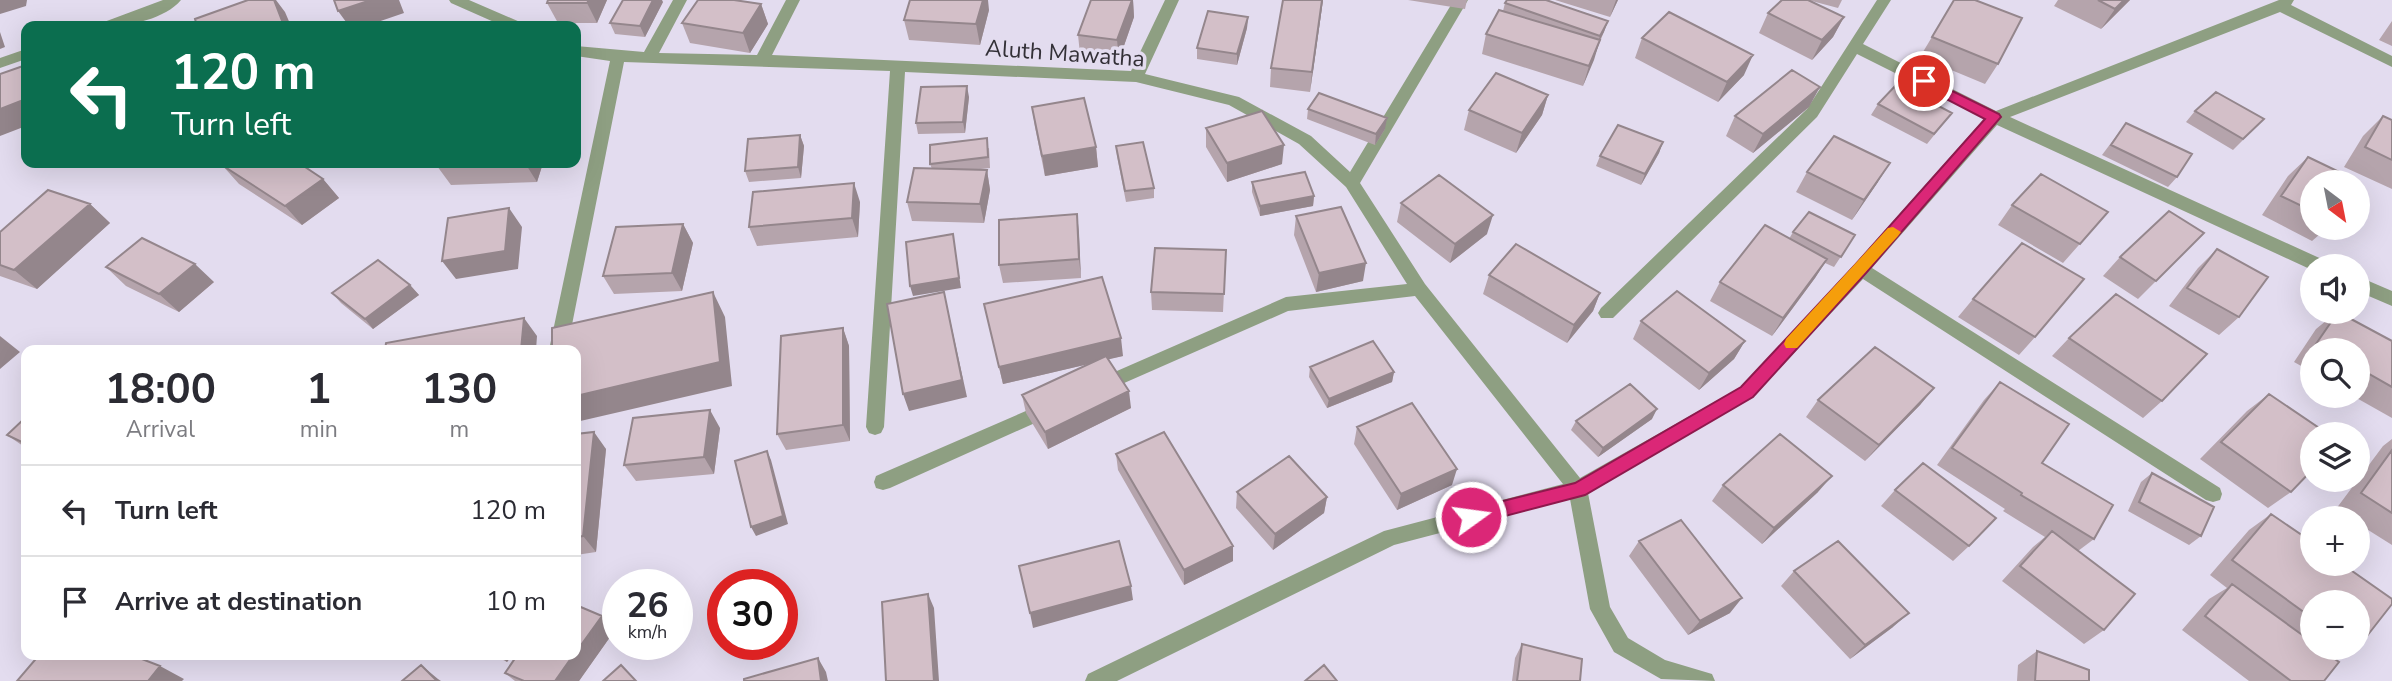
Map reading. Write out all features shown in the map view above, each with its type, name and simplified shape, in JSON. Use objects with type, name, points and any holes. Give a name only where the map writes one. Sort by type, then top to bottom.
[{"type":"street","points":[[124,21],[156,10],[174,0]]},
{"type":"street","points":[[456,0],[504,21]]},
{"type":"street","points":[[649,57],[680,0]]},
{"type":"street","points":[[762,60],[793,0]]},
{"type":"street","points":[[1136,77],[1172,0]]},
{"type":"street","points":[[1352,183],[1461,0]]},
{"type":"street","points":[[1608,313],[1812,113],[1884,0]]},
{"type":"street","points":[[1095,681],[1391,537],[1578,489],[1747,392],[1861,269],[1994,117],[2284,3],[2392,62]]},
{"type":"street","points":[[1853,45],[1994,117],[2300,257]]},
{"type":"street","name":"Aluth Mawatha","points":[[581,52],[618,57],[762,60],[1136,77],[1234,101],[1306,140],[1352,183],[1419,289],[1578,489]]},
{"type":"street","points":[[0,63],[21,56]]},
{"type":"street","points":[[559,345],[618,57]]},
{"type":"street","points":[[875,426],[898,67]]},
{"type":"street","points":[[1861,269],[2213,494]]},
{"type":"street","points":[[883,482],[1286,304],[1419,289]]},
{"type":"street","points":[[2370,289],[2392,299]]},
{"type":"street","points":[[1578,489],[1600,609],[1621,645],[1661,669],[1705,681]]},
{"type":"building","points":[[248,0],[274,0],[282,21],[196,21]]},
{"type":"building","points":[[334,0],[371,0],[338,11]]},
{"type":"building","points":[[548,0],[589,0],[587,3],[547,3]]},
{"type":"building","points":[[623,0],[653,0],[640,26],[610,23]]},
{"type":"building","points":[[698,0],[734,0],[761,4],[743,33],[682,23]]},
{"type":"building","points":[[910,0],[983,0],[976,24],[904,20]]},
{"type":"building","points":[[1091,0],[1132,0],[1117,40],[1078,35]]},
{"type":"building","points":[[1283,0],[1322,0],[1312,72],[1271,68]]},
{"type":"building","points":[[1507,0],[1546,0],[1608,21],[1600,36],[1505,3]]},
{"type":"building","points":[[1782,0],[1808,0],[1844,17],[1822,40],[1768,13]]},
{"type":"building","points":[[1954,0],[1975,0],[2022,18],[1998,64],[1932,37]]},
{"type":"building","points":[[2098,0],[2124,0],[2115,9]]},
{"type":"building","points":[[1499,10],[1600,40],[1589,66],[1486,34]]},
{"type":"building","points":[[1208,11],[1248,17],[1237,54],[1197,48]]},
{"type":"building","points":[[1669,12],[1753,55],[1727,82],[1642,38]]},
{"type":"building","points":[[21,67],[21,101],[0,109],[0,74]]},
{"type":"building","points":[[1792,70],[1820,87],[1763,134],[1735,116]]},
{"type":"building","points":[[1496,73],[1548,95],[1522,133],[1469,110]]},
{"type":"building","points":[[1897,84],[1952,113],[1934,134],[1878,104]]},
{"type":"building","points":[[967,86],[963,122],[916,123],[921,87]]},
{"type":"building","points":[[2216,92],[2264,119],[2243,139],[2195,111]]},
{"type":"building","points":[[1319,93],[1387,118],[1376,134],[1308,109]]},
{"type":"building","points":[[1084,98],[1096,147],[1042,156],[1032,107]]},
{"type":"building","points":[[1262,111],[1284,145],[1227,163],[1206,128]]},
{"type":"building","points":[[2383,116],[2392,120],[2392,160],[2365,147]]},
{"type":"building","points":[[2126,123],[2192,154],[2177,177],[2111,145]]},
{"type":"building","points":[[1618,125],[1663,142],[1645,174],[1600,156]]},
{"type":"building","points":[[800,135],[798,167],[745,171],[748,139]]},
{"type":"building","points":[[1834,136],[1890,163],[1864,200],[1807,172]]},
{"type":"building","points":[[987,138],[988,157],[930,164],[930,145]]},
{"type":"building","points":[[1143,142],[1154,188],[1125,191],[1116,146]]},
{"type":"building","points":[[2308,157],[2335,170],[2300,170],[2300,205],[2281,196]]},
{"type":"building","points":[[227,168],[306,168],[323,179],[285,206]]},
{"type":"building","points":[[914,168],[987,170],[980,204],[907,202]]},
{"type":"building","points":[[1305,172],[1314,196],[1260,206],[1252,182]]},
{"type":"building","points":[[2041,174],[2108,212],[2080,244],[2012,205]]},
{"type":"building","points":[[1439,175],[1493,215],[1455,244],[1401,203]]},
{"type":"building","points":[[854,183],[852,218],[749,227],[753,192]]},
{"type":"building","points":[[48,190],[90,204],[14,270],[0,265],[0,232]]},
{"type":"building","points":[[1341,207],[1366,263],[1319,273],[1296,216]]},
{"type":"building","points":[[509,208],[505,251],[442,261],[448,218]]},
{"type":"building","points":[[2169,211],[2204,233],[2156,281],[2120,257]]},
{"type":"building","points":[[1809,212],[1855,235],[1841,257],[1793,232]]},
{"type":"building","points":[[1077,214],[1079,259],[999,265],[999,220]]},
{"type":"building","points":[[683,224],[672,273],[603,276],[616,227]]},
{"type":"building","points":[[1765,225],[1827,259],[1783,318],[1720,282]]},
{"type":"building","points":[[953,234],[959,278],[910,286],[906,242]]},
{"type":"building","points":[[142,238],[195,264],[159,294],[106,267]]},
{"type":"building","points":[[2022,243],[2084,279],[2035,337],[1973,299]]},
{"type":"building","points":[[1516,244],[1600,293],[1574,325],[1489,275]]},
{"type":"building","points":[[1155,248],[1226,250],[1224,294],[1151,292]]},
{"type":"building","points":[[2217,249],[2268,277],[2239,317],[2187,288]]},
{"type":"building","points":[[378,260],[410,285],[365,319],[332,293]]},
{"type":"building","points":[[1102,277],[1121,338],[999,367],[984,304]]},
{"type":"building","points":[[1677,291],[1745,341],[1709,373],[1641,321]]},
{"type":"building","points":[[713,292],[720,362],[581,395],[581,345],[552,345],[552,328]]},
{"type":"building","points":[[944,292],[962,380],[903,394],[887,304]]},
{"type":"building","points":[[2116,294],[2207,354],[2162,401],[2069,338]]},
{"type":"building","points":[[524,318],[521,345],[386,343]]},
{"type":"building","points":[[2330,324],[2360,324],[2392,341],[2392,387],[2370,374],[2370,338],[2320,338]]},
{"type":"building","points":[[843,328],[843,425],[777,434],[781,336]]},
{"type":"building","points":[[1373,341],[1394,372],[1329,399],[1310,367]]},
{"type":"building","points":[[1875,347],[1934,388],[1879,445],[1818,400]]},
{"type":"building","points":[[1106,356],[1129,391],[1045,432],[1022,395]]},
{"type":"building","points":[[2000,382],[2069,424],[2042,463],[2113,505],[2094,539],[2021,495],[2022,493],[1952,448]]},
{"type":"building","points":[[1630,384],[1657,409],[1603,448],[1576,421]]},
{"type":"building","points":[[2269,394],[2310,422],[2300,422],[2300,483],[2291,492],[2221,442]]},
{"type":"building","points":[[1412,403],[1457,469],[1401,494],[1357,427]]},
{"type":"building","points":[[710,410],[704,457],[624,465],[633,418]]},
{"type":"building","points":[[21,422],[21,442],[7,435]]},
{"type":"building","points":[[594,432],[581,536],[581,433]]},
{"type":"building","points":[[1164,432],[1233,546],[1184,570],[1116,454]]},
{"type":"building","points":[[1780,434],[1832,476],[1774,528],[1723,485]]},
{"type":"building","points":[[2392,450],[2392,513],[2361,493],[2370,492],[2370,481]]},
{"type":"building","points":[[767,451],[783,516],[751,527],[735,461]]},
{"type":"building","points":[[1289,456],[1327,497],[1275,534],[1237,492]]},
{"type":"building","points":[[1923,463],[1996,518],[1969,546],[1895,490]]},
{"type":"building","points":[[2152,473],[2214,507],[2201,536],[2139,502]]},
{"type":"building","points":[[2271,514],[2300,534],[2300,576],[2359,576],[2392,599],[2392,604],[2370,632],[2370,590],[2300,590],[2300,609],[2232,560]]},
{"type":"building","points":[[1681,520],[1742,598],[1700,621],[1639,541]]},
{"type":"building","points":[[2052,531],[2135,594],[2104,630],[2020,566]]},
{"type":"building","points":[[1119,541],[1131,586],[1030,613],[1019,566]]},
{"type":"building","points":[[1838,541],[1909,613],[1865,645],[1794,571]]},
{"type":"building","points":[[2232,584],[2300,633],[2300,660],[2339,662],[2324,681],[2291,681],[2205,616]]},
{"type":"building","points":[[928,594],[934,681],[886,681],[882,602]]},
{"type":"building","points":[[581,607],[602,616],[581,645]]},
{"type":"building","points":[[1522,644],[1582,659],[1580,681],[1517,681]]},
{"type":"building","points":[[2037,651],[2089,670],[2089,681],[2035,681]]},
{"type":"building","points":[[818,658],[821,681],[744,681],[744,679]]},
{"type":"building","points":[[35,660],[144,660],[160,666],[148,681],[17,681]]},
{"type":"building","points":[[514,660],[570,660],[555,681],[524,681],[505,673]]},
{"type":"building","points":[[421,665],[437,681],[402,681]]},
{"type":"building","points":[[621,665],[636,681],[603,681]]},
{"type":"building","points":[[1324,665],[1337,681],[1305,681]]},
{"type":"slow traffic","points":[[1792,344],[1893,232]]},
{"type":"route","points":[[1471,517],[1578,489],[1747,392],[1861,269],[1994,117],[1924,81]]}]
